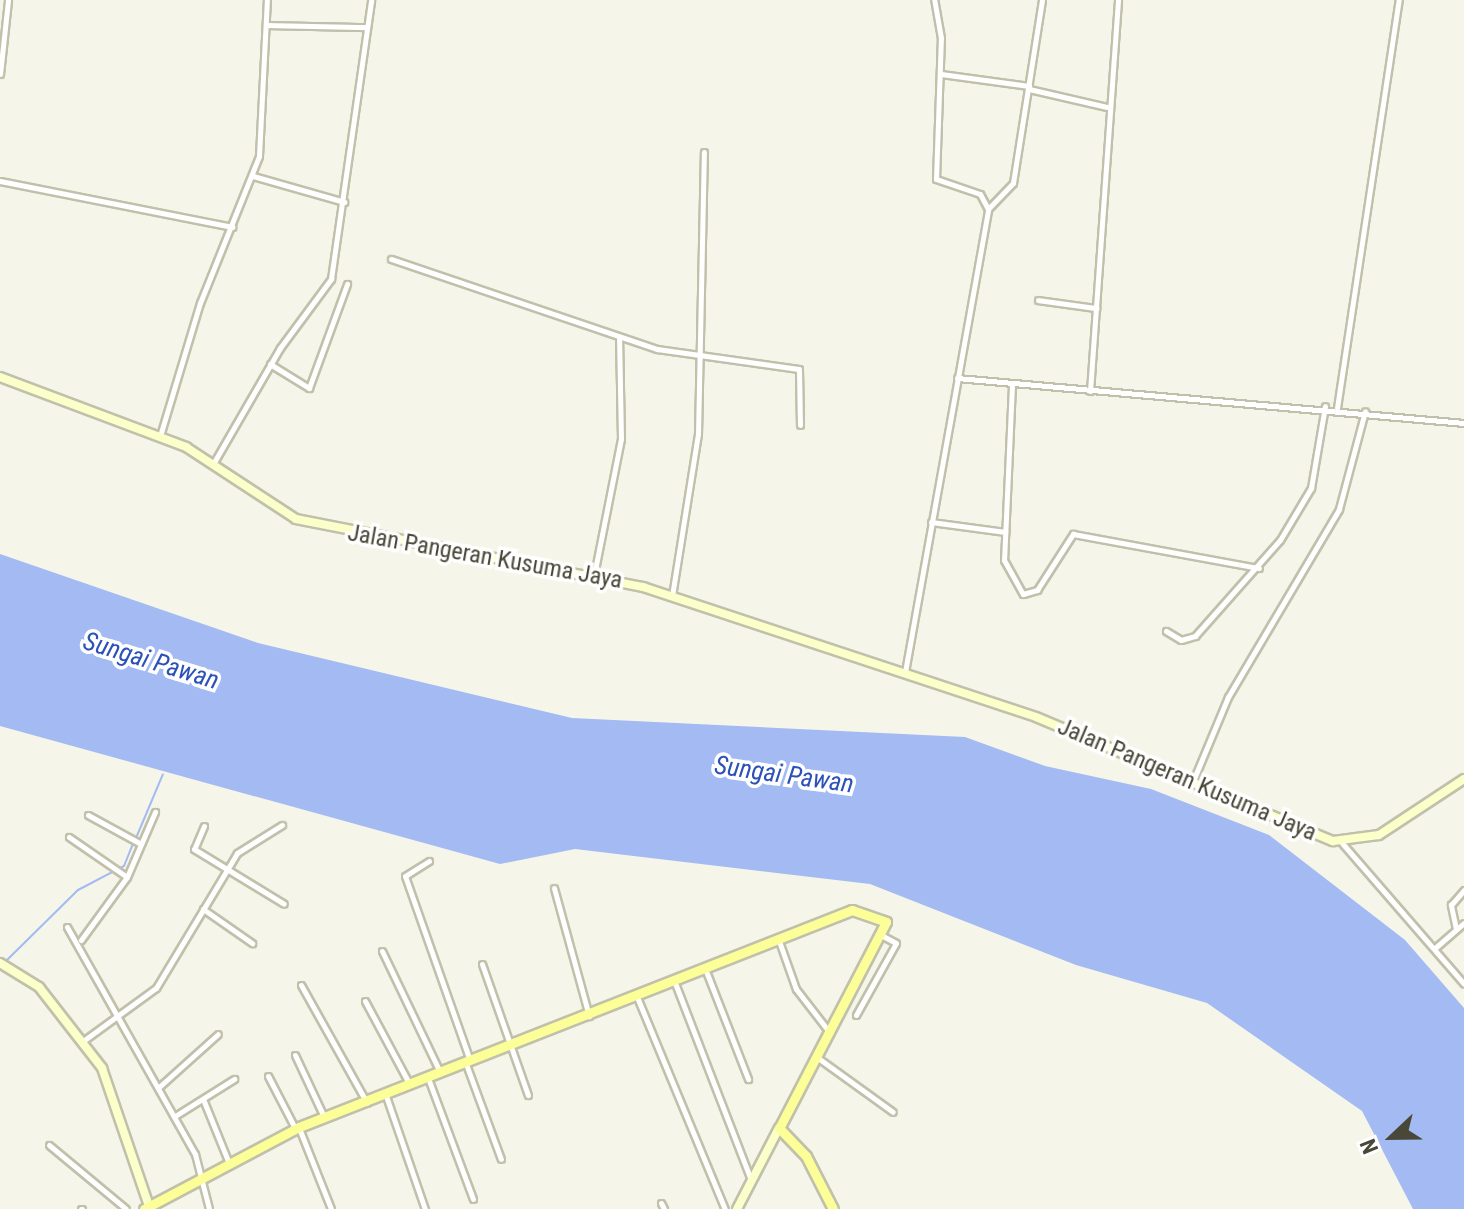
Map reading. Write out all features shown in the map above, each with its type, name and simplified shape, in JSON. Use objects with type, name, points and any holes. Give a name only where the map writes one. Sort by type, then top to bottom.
[{"type":"main road","points":[[146,1206],[205,1172],[297,1128],[589,1017],[852,910],[884,917],[888,939],[830,1033],[823,1060],[779,1128],[806,1156],[833,1209]]},
{"type":"street","points":[[0,74],[8,0]]},
{"type":"street","points":[[160,436],[232,227],[253,176],[265,113],[267,0]]},
{"type":"street","points":[[213,465],[270,364],[328,285],[344,202],[371,0]]},
{"type":"street","points":[[905,672],[988,209],[980,194],[936,179],[941,74],[934,0]]},
{"type":"street","points":[[988,209],[1011,189],[1042,0]]},
{"type":"street","points":[[1090,391],[1107,107],[1118,0]]},
{"type":"street","points":[[1337,408],[1399,0]]},
{"type":"street","points":[[268,25],[367,27]]},
{"type":"street","points":[[941,74],[1029,88],[1107,107]]},
{"type":"street","points":[[672,596],[696,465],[704,152]]},
{"type":"street","points":[[253,176],[344,202]]},
{"type":"street","points":[[0,181],[232,227]]},
{"type":"street","points":[[391,259],[619,338],[698,357],[799,369],[800,425]]},
{"type":"street","points":[[270,364],[309,388],[347,284]]},
{"type":"street","points":[[1038,300],[1096,308]]},
{"type":"street","points":[[594,575],[621,439],[619,338]]},
{"type":"street","name":"Jalan Pangeran Kusuma Jaya","points":[[0,377],[160,436],[213,465],[273,510],[316,525],[594,575],[672,596],[1035,717],[1342,843],[1379,835],[1463,781]]},
{"type":"street","points":[[957,378],[1090,391],[1325,406],[1464,423]]},
{"type":"street","points":[[1012,385],[1005,567],[1008,574],[1032,595],[1073,534],[1259,568]]},
{"type":"street","points":[[1166,631],[1189,639],[1259,568],[1311,488],[1325,406]]},
{"type":"street","points":[[1193,781],[1228,697],[1339,509],[1365,411]]},
{"type":"street","points":[[931,522],[1005,532]]},
{"type":"street","points":[[81,940],[127,877],[155,812]]},
{"type":"street","points":[[88,815],[141,844]]},
{"type":"street","points":[[83,1041],[160,984],[244,845],[282,825]]},
{"type":"street","points":[[204,826],[194,848],[284,904]]},
{"type":"street","points":[[69,837],[127,877]]},
{"type":"street","points":[[1342,843],[1464,984]]},
{"type":"street","points":[[429,861],[405,876],[501,1159]]},
{"type":"street","points":[[554,888],[589,1017]]},
{"type":"street","points":[[1456,929],[1451,905],[1464,890]]},
{"type":"street","points":[[203,909],[252,943]]},
{"type":"street","points":[[1435,948],[1464,923]]},
{"type":"street","points":[[67,927],[81,940],[205,1172],[209,1209]]},
{"type":"street","points":[[856,1015],[888,939]]},
{"type":"street","points":[[779,941],[796,989],[830,1033]]},
{"type":"street","points":[[382,951],[441,1073]]},
{"type":"street","points":[[0,963],[13,968],[83,1041],[111,1088],[146,1206]]},
{"type":"street","points":[[482,964],[528,1095]]},
{"type":"street","points":[[706,971],[748,1079]]},
{"type":"street","points":[[675,983],[752,1182]]},
{"type":"street","points":[[301,985],[367,1103]]},
{"type":"street","points":[[637,997],[725,1209]]},
{"type":"street","points":[[365,1001],[410,1086]]},
{"type":"street","points":[[159,1087],[218,1034]]},
{"type":"street","points":[[295,1055],[325,1118]]},
{"type":"street","points":[[823,1060],[893,1112]]},
{"type":"street","points":[[268,1076],[297,1128],[331,1209]]},
{"type":"street","points":[[428,1078],[473,1199]]},
{"type":"street","points":[[175,1116],[234,1079]]},
{"type":"street","points":[[386,1096],[425,1209]]},
{"type":"street","points":[[203,1099],[228,1161]]},
{"type":"street","points":[[737,1209],[779,1128]]},
{"type":"street","points":[[49,1145],[126,1209]]},
{"type":"water","name":"Sungai Pawan","points":[[0,554],[258,643],[572,718],[965,737],[1045,766],[1151,789],[1269,835],[1405,940],[1464,1008],[1464,1209],[1413,1209],[1362,1111],[1207,1003],[1076,965],[870,884],[575,849],[500,864],[0,726]]},
{"type":"waterway","points":[[136,838],[163,774]]},
{"type":"waterway","points":[[6,961],[78,890],[124,866],[133,844]]}]
